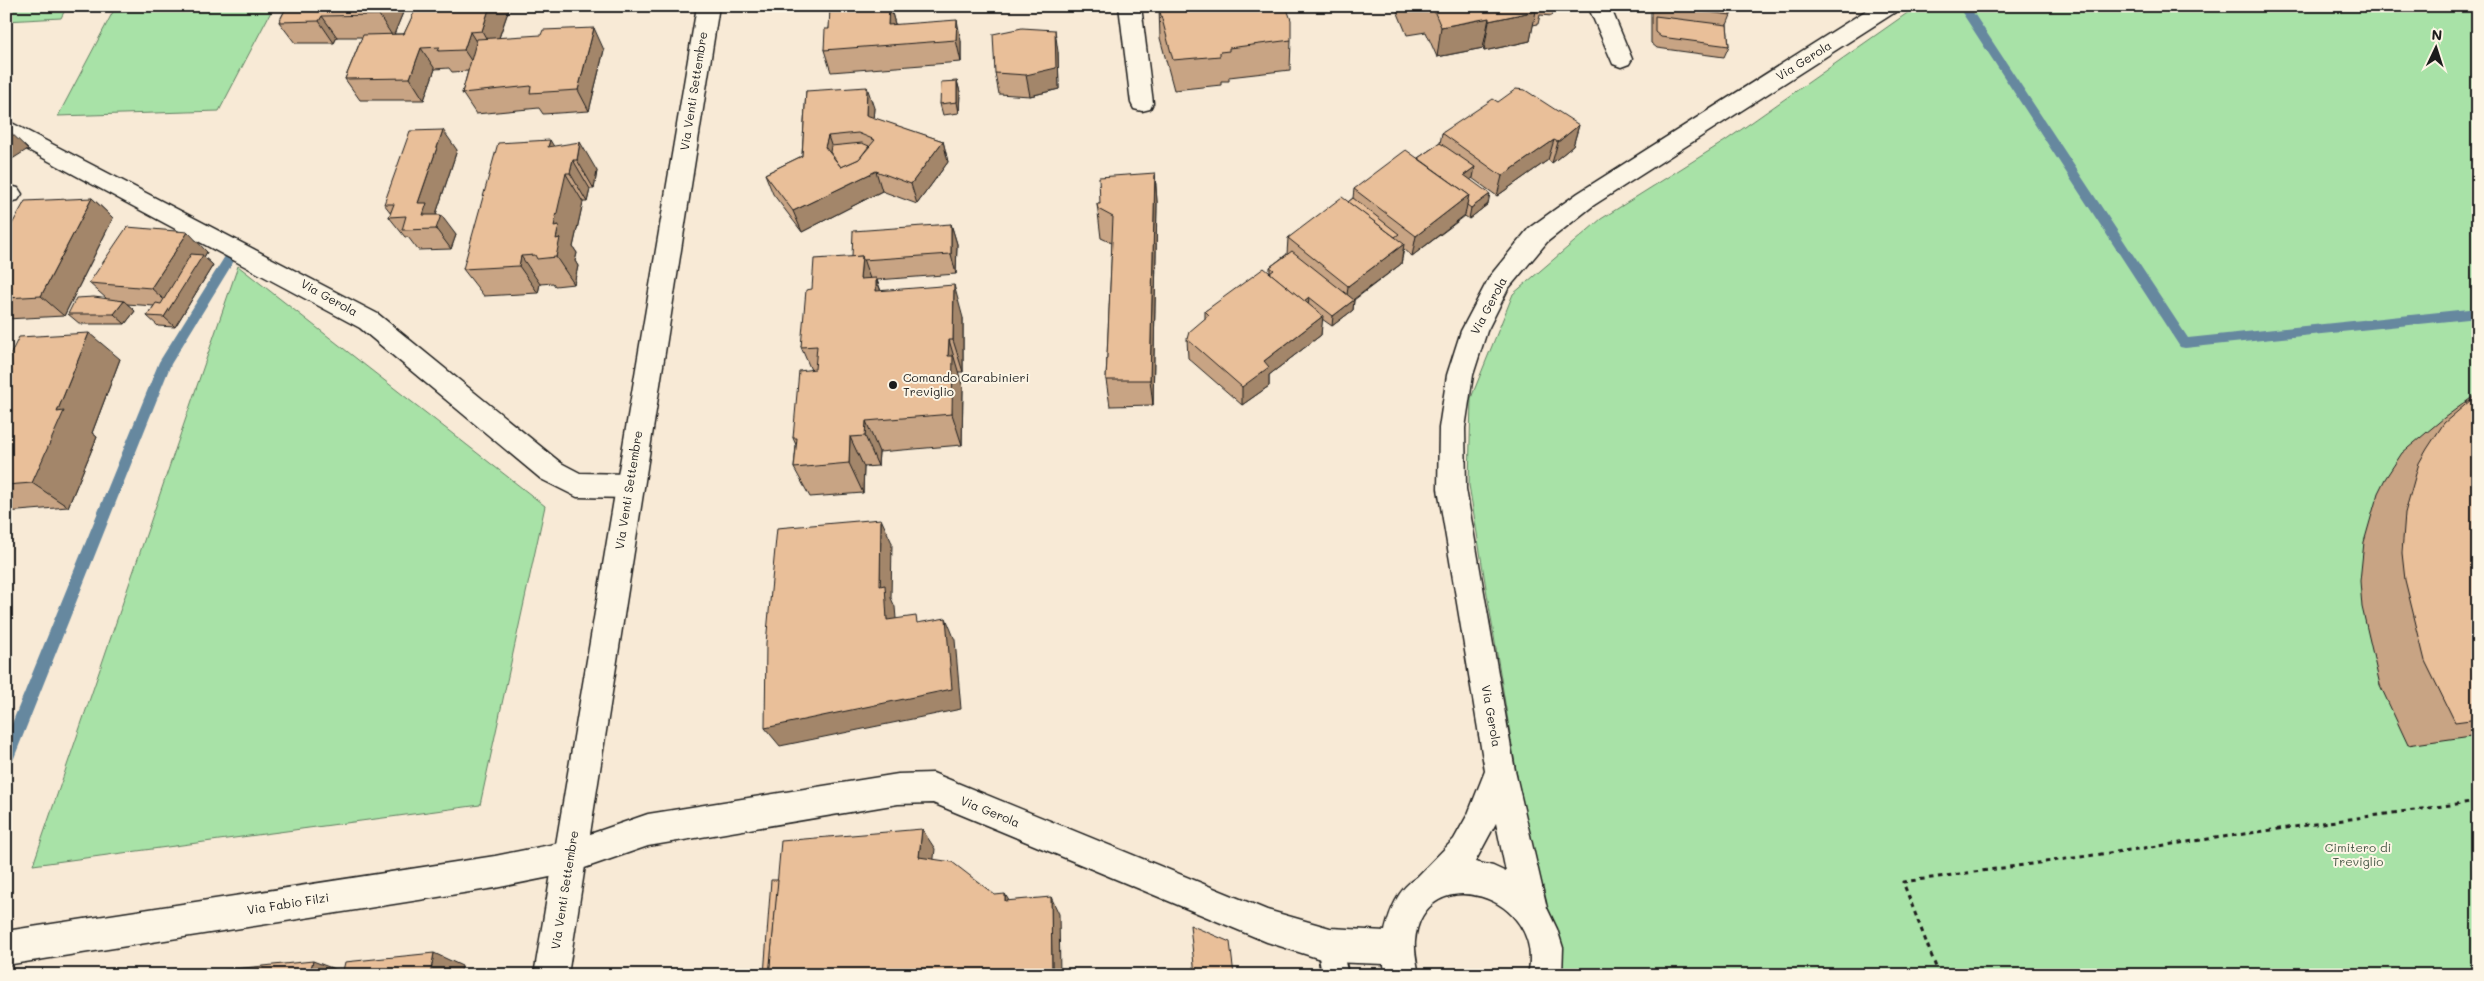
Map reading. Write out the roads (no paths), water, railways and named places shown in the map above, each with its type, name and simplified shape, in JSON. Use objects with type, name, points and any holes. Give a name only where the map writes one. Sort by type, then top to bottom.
[{"type":"street","name":"Via Venti Settembre","points":[[551,975],[708,6]]},
{"type":"street","points":[[1130,6],[1142,103]]},
{"type":"street","points":[[1599,6],[1621,59]]},
{"type":"street","name":"Via Gerola","points":[[1545,975],[1547,950],[1541,930],[1531,911],[1500,771],[1452,489],[1452,428],[1460,375],[1474,331],[1499,283],[1538,235],[1586,199],[1889,6]]},
{"type":"street","name":"Via Gerola","points":[[6,128],[369,321],[551,471],[578,485],[630,486]]},
{"type":"street","name":"Via Gerola","points":[[570,857],[648,830],[898,789],[933,788],[1267,926],[1333,960],[1399,961],[1400,924],[1412,903],[1465,850],[1480,823],[1500,771]]},
{"type":"street","name":"Via Fabio Filzi","points":[[6,948],[485,874],[570,857]]},
{"type":"street","name":"Via Gerola","points":[[1429,886],[1449,878],[1471,876],[1494,882],[1514,894],[1531,911]]},
{"type":"waterway","points":[[1965,8],[2185,343],[2478,313]]},
{"type":"waterway","points":[[6,758],[165,362],[231,256]]},
{"type":"place","name":"Comando Carabinieri Treviglio","points":[[893,385]]},
{"type":"park label","name":"Cimitero di Treviglio","points":[[2358,855]]}]
